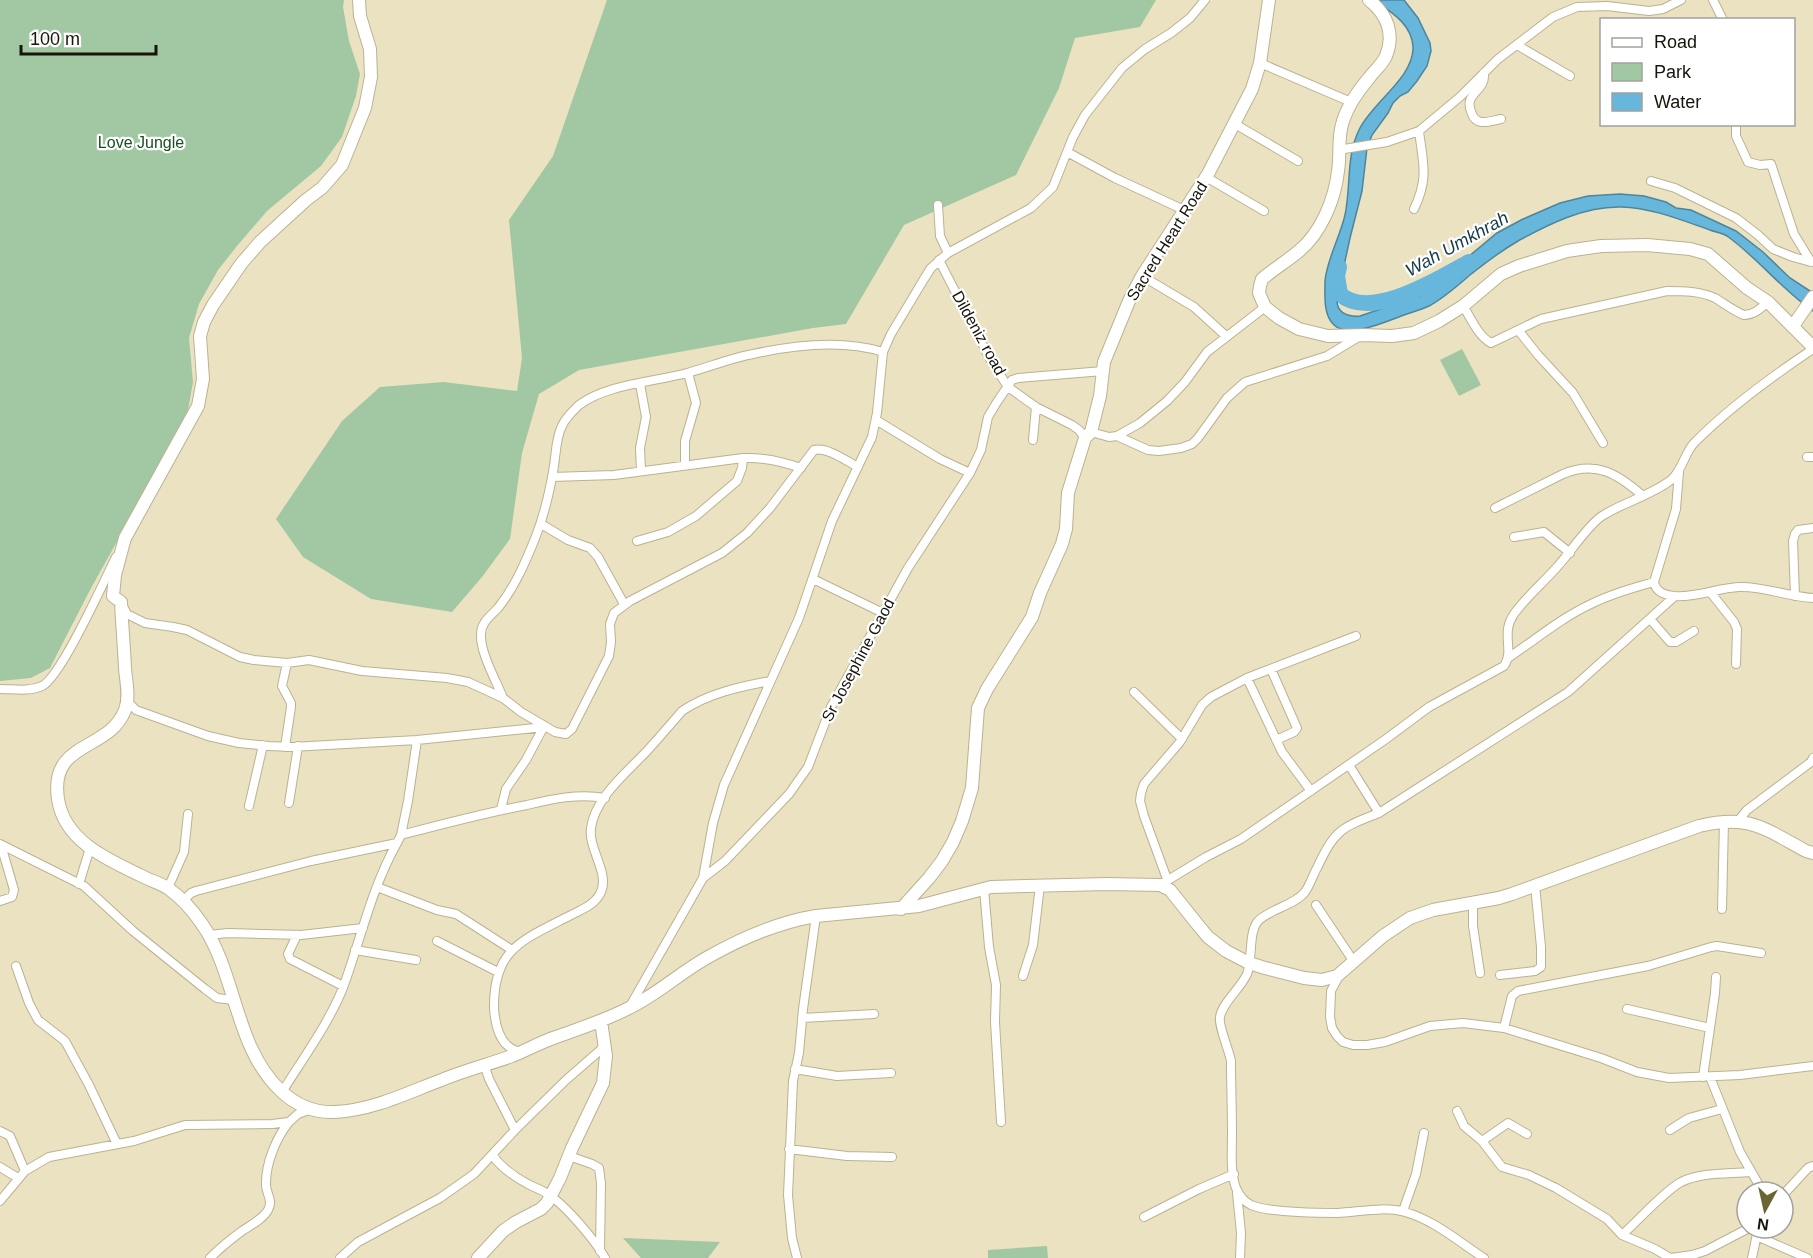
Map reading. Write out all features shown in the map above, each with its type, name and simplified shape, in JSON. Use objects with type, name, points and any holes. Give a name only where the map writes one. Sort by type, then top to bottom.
[{"type":"street","points":[[0,689],[41,687],[50,681],[56,672],[125,538],[198,406],[203,379],[200,336],[213,305],[241,264],[260,242],[322,188],[342,165],[365,108],[371,77],[370,49],[360,16],[359,0]]},
{"type":"street","points":[[703,878],[713,823],[724,785],[799,618],[832,521],[872,437],[883,352],[891,334],[924,279],[939,260],[1000,226],[1043,198],[1053,187],[1085,115],[1122,68],[1144,49],[1171,33],[1190,18],[1205,0]]},
{"type":"street","name":"Sacred Heart Road","points":[[901,909],[942,861],[962,821],[972,788],[978,708],[987,689],[1032,617],[1062,544],[1066,529],[1068,493],[1100,396],[1104,362],[1142,276],[1206,177],[1252,89],[1260,63],[1269,0]]},
{"type":"street","points":[[121,602],[126,708],[118,722],[107,733],[66,760],[60,770],[56,783],[62,816],[71,831],[90,848],[168,888],[183,901],[209,935],[249,1045],[267,1074],[282,1092],[310,1110],[352,1111],[388,1101],[484,1064],[520,1053],[629,1008],[651,997],[708,957],[764,931],[804,918],[920,906],[984,889],[1040,885],[1163,882],[1241,839],[1429,707],[1504,666],[1509,651],[1506,633],[1513,615],[1570,553],[1592,525],[1601,517],[1672,479],[1679,471],[1689,448],[1710,427],[1761,384],[1813,348],[1768,302],[1747,288],[1708,254],[1690,249],[1647,245],[1600,246],[1568,251],[1519,266],[1501,274],[1463,306],[1429,327],[1414,333],[1392,336],[1328,336],[1306,331],[1279,318],[1264,307],[1259,293],[1263,279],[1309,241],[1327,210],[1334,195],[1344,149],[1339,134],[1343,120],[1351,102],[1386,56],[1389,44],[1388,23],[1382,11],[1369,0]]},
{"type":"street","points":[[1344,149],[1387,142],[1419,131],[1461,96],[1498,59],[1553,16],[1577,7],[1626,4],[1649,11],[1664,9],[1681,0]]},
{"type":"street","points":[[1713,0],[1722,18]]},
{"type":"street","points":[[1664,9],[1664,18]]},
{"type":"street","points":[[1517,45],[1570,76]]},
{"type":"street","points":[[1260,63],[1351,102]]},
{"type":"street","points":[[1484,73],[1484,82],[1470,98],[1468,106],[1477,121],[1501,119]]},
{"type":"street","points":[[1235,124],[1298,161]]},
{"type":"street","points":[[1736,126],[1736,136],[1748,162],[1760,165],[1771,164],[1794,234],[1812,263]]},
{"type":"street","points":[[1414,209],[1420,196],[1424,174],[1419,131]]},
{"type":"street","points":[[1067,152],[1115,178],[1184,210]]},
{"type":"street","points":[[1206,177],[1264,211]]},
{"type":"street","points":[[1652,181],[1675,188],[1736,218],[1773,249],[1812,263]]},
{"type":"street","points":[[938,204],[940,236],[948,253]]},
{"type":"street","name":"Dildeniz road","points":[[939,260],[990,359],[1008,387],[1036,407],[1088,435]]},
{"type":"street","points":[[1142,276],[1194,307],[1226,336]]},
{"type":"street","points":[[1463,306],[1480,333],[1491,343],[1541,319],[1667,291],[1701,293],[1744,315],[1750,315],[1768,302]]},
{"type":"street","points":[[1793,326],[1813,297]]},
{"type":"street","points":[[1088,435],[1117,436],[1140,423],[1167,401],[1207,352],[1264,307]]},
{"type":"street","points":[[1518,330],[1573,393],[1603,443]]},
{"type":"street","points":[[1117,436],[1149,450],[1181,448],[1192,444],[1227,398],[1245,382],[1327,356],[1363,335]]},
{"type":"street","points":[[503,698],[482,643],[482,630],[484,622],[498,607],[521,572],[541,524],[561,426],[568,416],[591,397],[688,373],[751,354],[782,348],[853,344],[883,352]]},
{"type":"street","points":[[1008,387],[1012,380],[1018,378],[1103,371]]},
{"type":"street","points":[[685,465],[685,441],[696,403],[688,373]]},
{"type":"street","points":[[640,384],[646,417],[640,448],[641,471]]},
{"type":"street","name":"Sr Josephine Gaod","points":[[629,1008],[703,878],[725,861],[789,794],[802,777],[831,707],[922,547],[970,473],[981,450],[988,417],[1008,387]]},
{"type":"street","points":[[1033,440],[1036,407]]},
{"type":"street","points":[[876,420],[940,459],[970,473]]},
{"type":"street","points":[[125,538],[113,596],[121,602],[127,614],[145,623],[187,630],[240,657],[255,660],[287,663],[309,660],[362,670],[468,682],[503,698],[544,727],[561,734],[572,729],[609,656],[611,620],[614,613],[624,604],[722,553],[747,533],[770,508],[814,450],[820,449],[858,467]]},
{"type":"street","points":[[552,477],[614,475],[743,458],[779,460],[801,468]]},
{"type":"street","points":[[638,541],[668,532],[696,516],[737,481],[743,458]]},
{"type":"street","points":[[1495,508],[1563,474],[1583,468],[1614,473],[1643,496]]},
{"type":"street","points":[[1679,471],[1676,509],[1654,582],[1659,592],[1675,596],[1711,593],[1741,587],[1813,598]]},
{"type":"street","points":[[541,524],[568,540],[590,548],[624,604]]},
{"type":"street","points":[[1795,596],[1794,534],[1798,530],[1813,528]]},
{"type":"street","points":[[1514,537],[1544,532],[1570,553]]},
{"type":"street","points":[[813,579],[883,613]]},
{"type":"street","points":[[1508,658],[1590,604],[1619,592],[1654,582]]},
{"type":"street","points":[[1711,593],[1737,629],[1736,664]]},
{"type":"street","points":[[1240,1258],[1241,1233],[1232,1148],[1231,1061],[1220,1017],[1246,975],[1253,930],[1257,922],[1304,893],[1329,842],[1337,833],[1379,813],[1568,692],[1675,596]]},
{"type":"street","points":[[1650,619],[1670,642],[1676,642],[1694,631]]},
{"type":"street","points":[[1356,636],[1247,678],[1211,697],[1206,701],[1182,739],[1144,784],[1141,793],[1140,801],[1163,882],[1208,937],[1226,951],[1249,963],[1305,978],[1331,979],[1340,974],[1383,936],[1410,918],[1433,910],[1499,898],[1699,826],[1724,821],[1738,821],[1759,826],[1806,852],[1813,853]]},
{"type":"street","points":[[285,747],[291,703],[282,686],[287,663]]},
{"type":"street","points":[[1271,669],[1297,728],[1294,732],[1276,740]]},
{"type":"street","points":[[1247,678],[1282,752],[1311,791]]},
{"type":"street","points":[[520,1053],[508,1046],[496,1024],[494,993],[498,972],[507,954],[512,950],[598,898],[603,882],[590,830],[597,808],[682,711],[724,690],[770,681]]},
{"type":"street","points":[[1134,692],[1182,739]]},
{"type":"street","points":[[127,701],[136,710],[208,736],[263,746],[285,747],[417,740],[544,727]]},
{"type":"street","points":[[501,809],[506,789],[526,760],[544,727]]},
{"type":"street","points":[[282,1092],[309,1049],[343,986],[388,858],[399,839],[408,801],[417,740]]},
{"type":"street","points":[[249,806],[263,746]]},
{"type":"street","points":[[289,803],[298,746]]},
{"type":"street","points":[[1738,821],[1747,810],[1813,758]]},
{"type":"street","points":[[1349,765],[1379,813]]},
{"type":"street","points":[[1802,768],[1813,765]]},
{"type":"street","points":[[183,901],[191,893],[206,888],[399,839],[501,809],[579,796],[605,798]]},
{"type":"street","points":[[168,888],[184,852],[188,814]]},
{"type":"street","points":[[1722,909],[1724,821]]},
{"type":"street","points":[[0,845],[79,884],[205,989],[217,998],[233,1000]]},
{"type":"street","points":[[0,845],[14,890],[12,897],[0,901]]},
{"type":"street","points":[[79,884],[90,848]]},
{"type":"street","points":[[1023,976],[1033,945],[1040,885]]},
{"type":"street","points":[[1500,975],[1535,971],[1541,967],[1535,885]]},
{"type":"street","points":[[377,887],[437,910],[456,914],[512,950]]},
{"type":"street","points":[[984,889],[989,947],[996,985],[995,1022],[1001,1122]]},
{"type":"street","points":[[1473,902],[1473,926],[1480,973]]},
{"type":"street","points":[[1316,905],[1354,962]]},
{"type":"street","points":[[798,1258],[792,1238],[788,1195],[789,1149],[793,1082],[799,1053],[816,916]]},
{"type":"street","points":[[209,935],[228,933],[297,935],[363,928]]},
{"type":"street","points":[[297,935],[288,954],[290,959],[343,986]]},
{"type":"street","points":[[437,941],[498,972]]},
{"type":"street","points":[[1504,1028],[1512,996],[1518,991],[1648,966],[1711,947],[1718,946],[1761,953]]},
{"type":"street","points":[[355,950],[416,960]]},
{"type":"street","points":[[16,966],[29,1003],[38,1020],[65,1041],[117,1144]]},
{"type":"street","points":[[1340,974],[1331,991],[1332,1028],[1343,1042],[1353,1045],[1385,1042],[1430,1026],[1471,1023],[1504,1028],[1648,1075],[1669,1078],[1740,1075],[1813,1066]]},
{"type":"street","points":[[1716,977],[1706,1077],[1755,1180]]},
{"type":"street","points":[[1627,1009],[1710,1028]]},
{"type":"street","points":[[802,1018],[874,1014]]},
{"type":"street","points":[[478,1258],[503,1231],[542,1209],[551,1195],[603,1083],[606,1056],[601,1021]]},
{"type":"street","points":[[340,1258],[369,1235],[440,1198],[474,1174],[566,1080],[605,1046]]},
{"type":"street","points":[[484,1064],[489,1079],[515,1130]]},
{"type":"street","points":[[795,1069],[837,1076],[891,1073]]},
{"type":"street","points":[[1670,1130],[1689,1118],[1722,1109]]},
{"type":"street","points":[[210,1258],[269,1209],[267,1172],[276,1144],[289,1122],[298,1113],[310,1110]]},
{"type":"street","points":[[1457,1111],[1464,1126],[1482,1141],[1502,1167],[1529,1174],[1556,1188],[1607,1220],[1622,1235],[1673,1258],[1705,1251],[1735,1235]]},
{"type":"street","points":[[0,1201],[25,1171],[49,1156],[117,1144],[185,1125],[289,1122]]},
{"type":"street","points":[[1482,1141],[1506,1123],[1527,1134]]},
{"type":"street","points":[[0,1131],[10,1136],[25,1171]]},
{"type":"street","points":[[1403,1211],[1414,1181],[1424,1132]]},
{"type":"street","points":[[789,1149],[847,1156],[892,1157]]},
{"type":"street","points":[[492,1155],[501,1167],[515,1177],[551,1195],[568,1212],[601,1255]]},
{"type":"street","points":[[569,1156],[599,1168],[601,1255]]},
{"type":"street","points":[[1795,1183],[1808,1168],[1813,1166]]},
{"type":"street","points":[[0,1167],[18,1178]]},
{"type":"street","points":[[1622,1235],[1671,1189],[1682,1182],[1697,1177],[1750,1172]]},
{"type":"street","points":[[1144,1217],[1234,1174]]},
{"type":"street","points":[[1236,1188],[1241,1197],[1250,1204],[1263,1208],[1326,1213],[1403,1211],[1418,1216],[1484,1258]]},
{"type":"street","points":[[1752,1258],[1755,1240]]},
{"type":"street","points":[[1766,1240],[1807,1258]]},
{"type":"green space","name":"Love Jungle","points":[[0,0],[344,0],[343,7],[349,41],[360,74],[356,96],[342,137],[321,166],[267,211],[237,246],[218,270],[199,304],[189,338],[193,382],[187,416],[90,590],[50,668],[31,678],[0,681]]},
{"type":"green space","points":[[607,0],[1156,0],[1140,27],[1075,38],[1059,88],[1016,175],[904,225],[846,324],[579,370],[539,394],[522,453],[510,539],[452,612],[371,599],[303,557],[276,519],[342,421],[380,387],[444,382],[517,391],[522,358],[509,220],[553,156]]},
{"type":"green space","points":[[1462,349],[1481,385],[1459,396],[1440,360]]},
{"type":"green space","points":[[623,1238],[720,1242],[708,1258],[641,1258]]},
{"type":"green space","points":[[1047,1246],[1048,1258],[988,1258],[988,1250]]},
{"type":"water","points":[[1374,0],[1404,0],[1418,18],[1430,43],[1431,51],[1427,66],[1408,92],[1393,103],[1372,135],[1367,148],[1362,191],[1337,298],[1338,307],[1343,313],[1360,316],[1422,295],[1497,233],[1560,203],[1588,196],[1620,194],[1644,196],[1666,202],[1676,208],[1691,210],[1736,231],[1763,252],[1790,278],[1813,293],[1813,311],[1727,236],[1656,212],[1608,207],[1581,213],[1518,241],[1499,253],[1445,296],[1426,307],[1358,330],[1341,329],[1334,325],[1326,310],[1325,281],[1328,264],[1345,215],[1352,150],[1365,120],[1407,69],[1413,47],[1405,25]]},
{"type":"waterway","name":"Wah Umkhrah","points":[[1339,267],[1337,276],[1340,294],[1353,301],[1369,303],[1386,300],[1423,287],[1469,262]]}]
